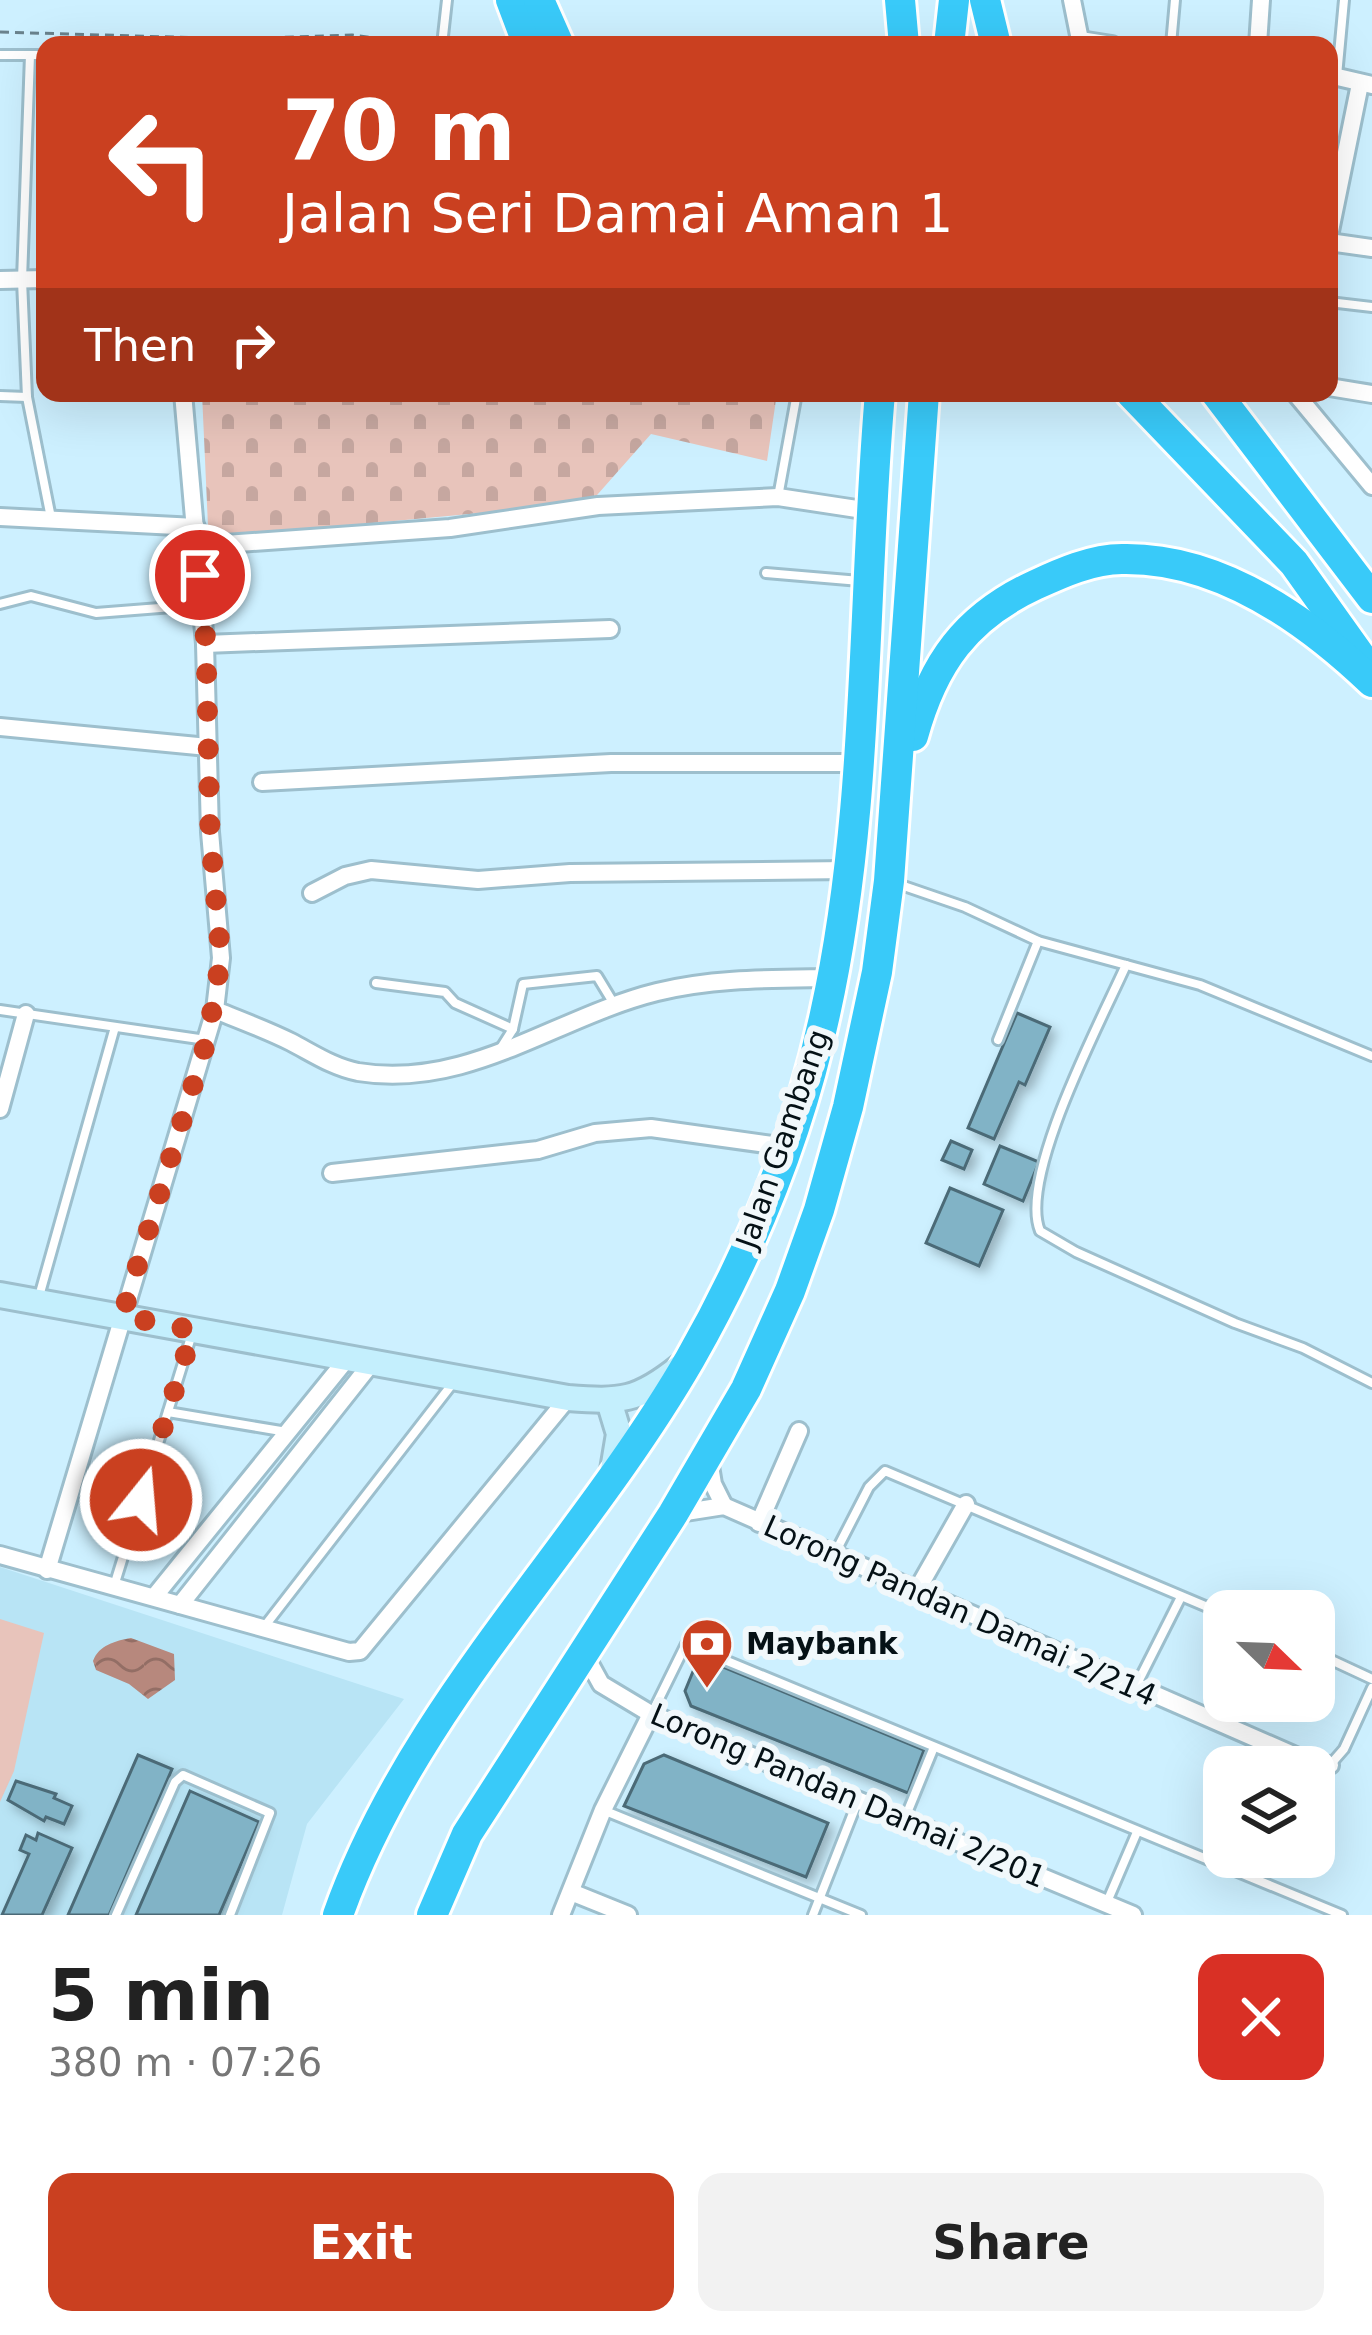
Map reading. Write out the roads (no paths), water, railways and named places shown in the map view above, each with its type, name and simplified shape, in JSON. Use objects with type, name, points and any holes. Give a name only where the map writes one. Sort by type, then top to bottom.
[{"type":"highway","points":[[511,0],[525,36]]},
{"type":"highway","points":[[539,0],[555,36]]},
{"type":"highway","points":[[899,0],[906,36]]},
{"type":"highway","points":[[910,36],[917,0]]},
{"type":"highway","points":[[950,36],[954,0]]},
{"type":"highway","points":[[985,0],[994,36]]},
{"type":"highway","name":"Jalan Gambang","points":[[338,1915],[376,1825],[422,1747],[493,1640],[610,1484],[690,1359],[746,1252],[787,1147],[825,1015],[849,870],[879,402]]},
{"type":"highway","name":"Jalan Gambang","points":[[432,1915],[466,1834],[673,1514],[746,1389],[790,1291],[819,1210],[848,1107],[877,972],[889,880],[923,402]]},
{"type":"highway","points":[[1140,402],[1294,563],[1372,672]]},
{"type":"highway","points":[[1199,402],[1327,535]]},
{"type":"highway","points":[[1223,402],[1372,598]]},
{"type":"highway","points":[[895,800],[923,697],[951,649],[987,610],[1069,570],[1121,559],[1219,577],[1281,609],[1372,682]]},
{"type":"street","points":[[1072,0],[1079,36]]},
{"type":"street","points":[[1259,36],[1261,0]]},
{"type":"street","points":[[1338,202],[1366,85]]},
{"type":"street","points":[[1338,241],[1372,248]]},
{"type":"street","points":[[0,280],[36,279]]},
{"type":"street","points":[[1338,388],[1372,394]]},
{"type":"street","points":[[47,1570],[215,1010],[221,958],[210,832],[206,644],[184,402]]},
{"type":"street","points":[[1302,402],[1372,486]]},
{"type":"street","points":[[197,547],[450,528],[598,506],[778,497],[870,512]]},
{"type":"street","points":[[0,517],[196,527]]},
{"type":"street","points":[[206,644],[610,628]]},
{"type":"street","points":[[0,727],[208,746]]},
{"type":"street","points":[[262,782],[611,763],[857,763]]},
{"type":"street","points":[[312,893],[345,876],[370,871],[478,880],[570,873],[849,870]]},
{"type":"street","points":[[215,1010],[323,1061],[356,1072],[409,1076],[495,1057],[657,992],[731,979],[831,978]]},
{"type":"street","points":[[0,1109],[26,1014]]},
{"type":"street","points":[[332,1173],[538,1150],[596,1133],[651,1128],[787,1147]]},
{"type":"street","points":[[0,1295],[568,1398],[609,1401],[636,1397],[690,1359]]},
{"type":"street","points":[[154,1597],[289,1432],[358,1363]]},
{"type":"street","points":[[180,1604],[358,1363]]},
{"type":"street","points":[[0,1556],[349,1652],[360,1651],[568,1398]]},
{"type":"street","points":[[609,1401],[620,1435],[610,1484]]},
{"type":"street","points":[[759,1522],[799,1431]]},
{"type":"street","points":[[673,1514],[724,1506],[713,1484],[709,1454]]},
{"type":"street","points":[[916,1592],[966,1504]]},
{"type":"street","name":"Lorong Pandan Damai 2/214","points":[[724,1506],[1272,1746]]},
{"type":"street","name":"Lorong Pandan Damai 2/201","points":[[584,1652],[601,1684],[651,1714],[1103,1910],[1132,1915]]},
{"type":"street","points":[[561,1915],[603,1810],[651,1714]]},
{"type":"street","points":[[571,1892],[628,1915]]},
{"type":"lane","points":[[443,36],[447,0]]},
{"type":"lane","points":[[1172,36],[1175,0]]},
{"type":"lane","points":[[1338,41],[1344,0]]},
{"type":"lane","points":[[0,55],[36,55]]},
{"type":"lane","points":[[30,55],[22,280],[27,397],[51,519]]},
{"type":"lane","points":[[1338,303],[1372,307]]},
{"type":"lane","points":[[0,396],[27,397]]},
{"type":"lane","points":[[778,497],[795,402]]},
{"type":"lane","points":[[766,572],[866,582]]},
{"type":"lane","points":[[0,604],[31,596],[96,613],[202,604]]},
{"type":"lane","points":[[889,880],[965,907],[1038,941],[1200,986],[1372,1056]]},
{"type":"lane","points":[[998,1040],[1038,941]]},
{"type":"lane","points":[[1126,965],[1058,1119],[1034,1204],[1040,1231],[1076,1252],[1303,1348],[1372,1383]]},
{"type":"lane","points":[[495,1057],[512,1029],[523,984],[597,976],[614,1006]]},
{"type":"lane","points":[[376,983],[445,992],[455,1004],[512,1029]]},
{"type":"lane","points":[[0,1010],[207,1040]]},
{"type":"lane","points":[[38,1302],[115,1027]]},
{"type":"lane","points":[[114,1588],[193,1330]]},
{"type":"lane","points":[[263,1629],[456,1379]]},
{"type":"lane","points":[[168,1412],[289,1432]]},
{"type":"lane","points":[[833,1557],[869,1487],[884,1471],[1203,1606]]},
{"type":"lane","points":[[1135,1688],[1181,1597]]},
{"type":"lane","points":[[651,1714],[686,1644],[1342,1915]]},
{"type":"lane","points":[[1335,1663],[1372,1683],[1335,1760]]},
{"type":"lane","points":[[903,1822],[934,1748]]},
{"type":"lane","points":[[116,1915],[175,1782],[183,1775],[270,1813],[272,1818],[230,1915]]},
{"type":"lane","points":[[813,1915],[856,1803]]},
{"type":"lane","points":[[603,1810],[861,1915]]},
{"type":"lane","points":[[1103,1910],[1137,1832]]},
{"type":"water","points":[[131,1638],[174,1654],[175,1680],[148,1699],[129,1684],[96,1670],[93,1661],[103,1647]]},
{"type":"place","name":"Maybank","points":[[707,1690]]}]
